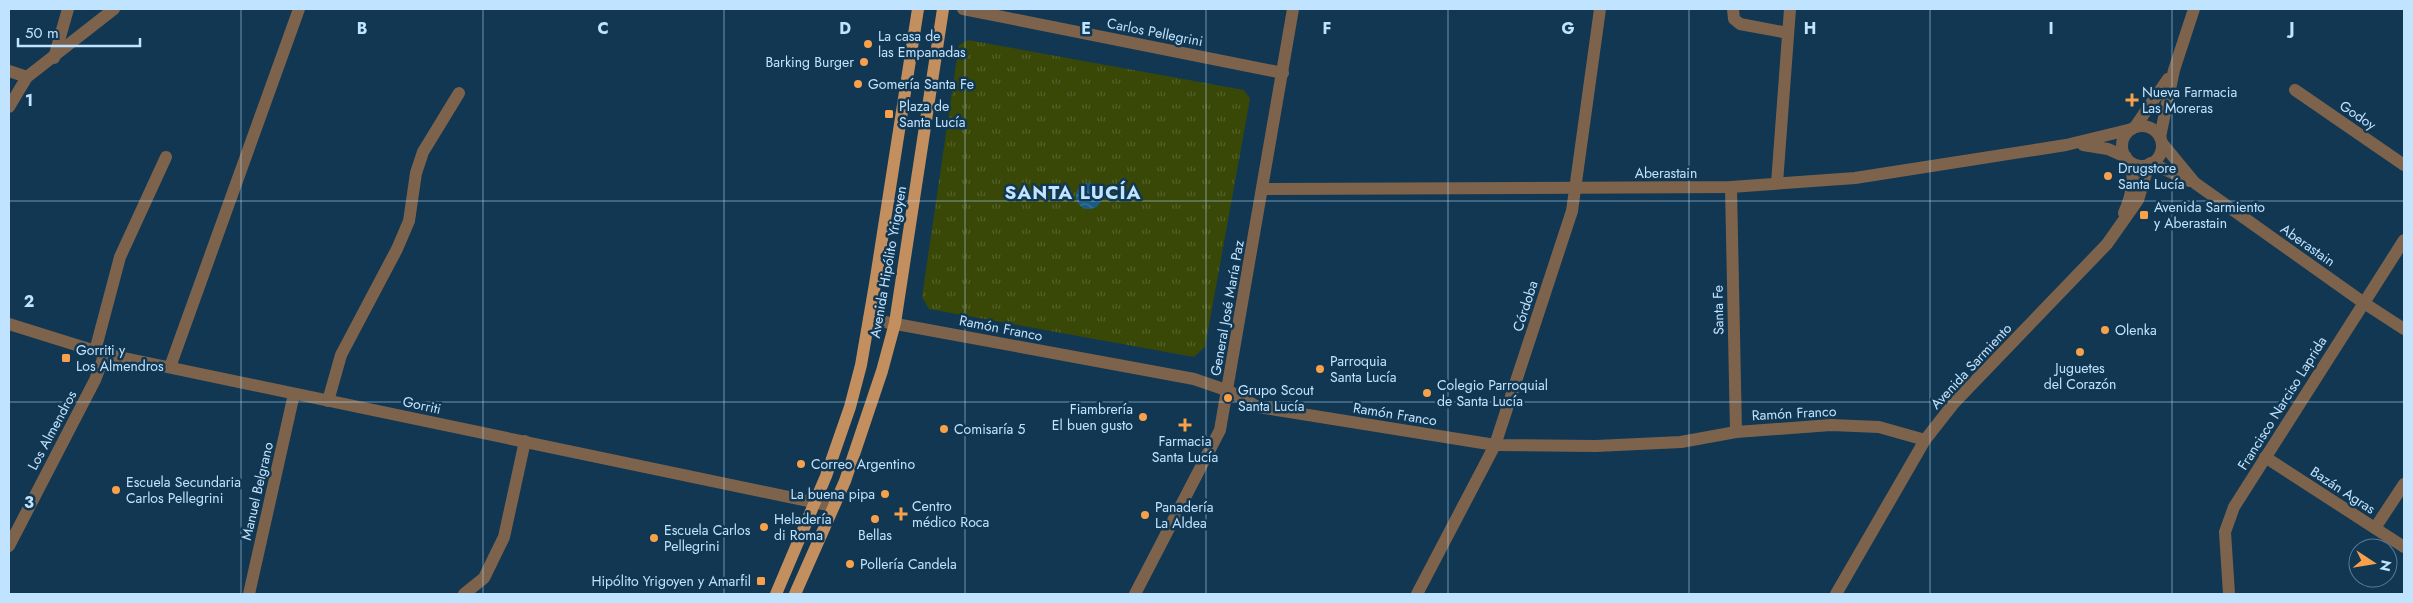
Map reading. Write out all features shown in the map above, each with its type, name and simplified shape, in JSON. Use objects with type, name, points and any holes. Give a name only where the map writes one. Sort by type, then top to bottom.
[{"type":"main road","name":"Avenida Hipólito Yrigoyen","points":[[776,594],[826,476],[850,407],[861,365],[918,9]]},
{"type":"main road","name":"Avenida Hipólito Yrigoyen","points":[[795,594],[832,506],[845,481],[876,389],[895,323],[943,9]]},
{"type":"street","points":[[54,58],[68,9]]},
{"type":"street","points":[[9,107],[27,77],[54,58],[114,9]]},
{"type":"street","points":[[170,367],[299,9]]},
{"type":"street","name":"Carlos Pellegrini","points":[[963,9],[1282,73]]},
{"type":"street","name":"General José María Paz","points":[[1135,594],[1220,430],[1263,189],[1292,9]]},
{"type":"street","name":"Córdoba","points":[[1418,594],[1495,445],[1572,211],[1600,9]]},
{"type":"street","points":[[1733,9],[1734,19],[1740,24],[1788,32]]},
{"type":"street","points":[[1777,183],[1790,9]]},
{"type":"street","points":[[2174,70],[2133,128],[2127,133],[2122,145],[2128,160],[2143,166],[2150,164],[2159,156],[2174,70],[2194,9]]},
{"type":"street","points":[[9,71],[27,77]]},
{"type":"street","name":"Godoy","points":[[2295,90],[2404,165]]},
{"type":"street","points":[[328,401],[341,355],[403,235],[408,220],[416,173],[423,152],[459,93]]},
{"type":"street","points":[[2133,128],[2144,126],[2151,128],[2161,140]]},
{"type":"street","name":"Aberastain","points":[[1263,189],[1731,187],[1855,178],[2066,145],[2133,128]]},
{"type":"street","name":"Aberastain","points":[[2161,140],[2195,183]]},
{"type":"street","name":"Aberastain","points":[[2066,145],[2103,147],[2128,160]]},
{"type":"street","name":"Los Almendros","points":[[9,546],[95,380],[120,257],[166,157]]},
{"type":"street","name":"Avenida Sarmiento","points":[[2119,227],[2133,183],[2133,172],[2128,160]]},
{"type":"street","name":"Aberastain","points":[[2150,164],[2195,183],[2364,303],[2404,329]]},
{"type":"street","name":"Avenida Sarmiento","points":[[1836,594],[1925,440],[1954,403],[2093,261],[2138,200],[2150,164]]},
{"type":"street","name":"Santa Fe","points":[[1731,187],[1736,432]]},
{"type":"street","name":"Francisco Narciso Laprida","points":[[2229,594],[2225,532],[2234,507],[2404,240]]},
{"type":"street","name":"Ramón Franco","points":[[868,319],[1194,379],[1228,391],[1258,407],[1495,445],[1596,446],[1682,442],[1736,432],[1831,425],[1878,427],[1925,440]]},
{"type":"street","name":"Gorriti","points":[[9,324],[100,352],[832,506]]},
{"type":"street","name":"Manuel Belgrano","points":[[249,594],[294,394]]},
{"type":"street","points":[[464,594],[484,578],[504,537],[525,441]]},
{"type":"street","name":"Bazán Agras","points":[[2265,457],[2404,547]]},
{"type":"street","points":[[2375,528],[2404,484]]},
{"type":"green space","points":[[968,40],[1244,90],[1250,99],[1205,347],[1194,357],[929,309],[922,297],[959,45]]},
{"type":"water","points":[[1089,183],[1098,187],[1102,196],[1098,205],[1089,209],[1080,205],[1076,196],[1080,187]]},
{"type":"place","name":"La casa de las Empanadas","points":[[868,44]]},
{"type":"place","name":"Barking Burger","points":[[864,62]]},
{"type":"place","name":"Gomería Santa Fe","points":[[858,84]]},
{"type":"place","name":"Nueva Farmacia Las Moreras","points":[[2132,100]]},
{"type":"place","name":"Plaza de Santa Lucía","points":[[889,114]]},
{"type":"place","name":"Drugstore Santa Lucía","points":[[2108,176]]},
{"type":"place","name":"Avenida Sarmiento y Aberastain","points":[[2144,215]]},
{"type":"place","name":"Olenka","points":[[2105,330]]},
{"type":"place","name":"Juguetes del Corazón","points":[[2080,352]]},
{"type":"place","name":"Gorriti y Los Almendros","points":[[66,358]]},
{"type":"place","name":"Parroquia Santa Lucía","points":[[1320,369]]},
{"type":"place","name":"Colegio Parroquial de Santa Lucía","points":[[1427,393]]},
{"type":"place","name":"Grupo Scout Santa Lucía","points":[[1228,398]]},
{"type":"place","name":"Fiambrería El buen gusto","points":[[1143,417]]},
{"type":"place","name":"Farmacia Santa Lucía","points":[[1185,425]]},
{"type":"place","name":"Comisaría 5","points":[[944,429]]},
{"type":"place","name":"Correo Argentino","points":[[801,464]]},
{"type":"place","name":"Escuela Secundaria Carlos Pellegrini","points":[[116,490]]},
{"type":"place","name":"La buena pipa","points":[[885,494]]},
{"type":"place","name":"Centro médico Roca","points":[[901,514]]},
{"type":"place","name":"Panadería La Aldea","points":[[1145,515]]},
{"type":"place","name":"Bellas","points":[[875,519]]},
{"type":"place","name":"Heladería di Roma","points":[[764,527]]},
{"type":"place","name":"Escuela Carlos Pellegrini","points":[[654,538]]},
{"type":"place","name":"Pollería Candela","points":[[850,564]]},
{"type":"place","name":"Hipólito Yrigoyen y Amarfil","points":[[761,581]]},
{"type":"district","name":"SANTA LUCÍA","points":[[1073,192]]}]
